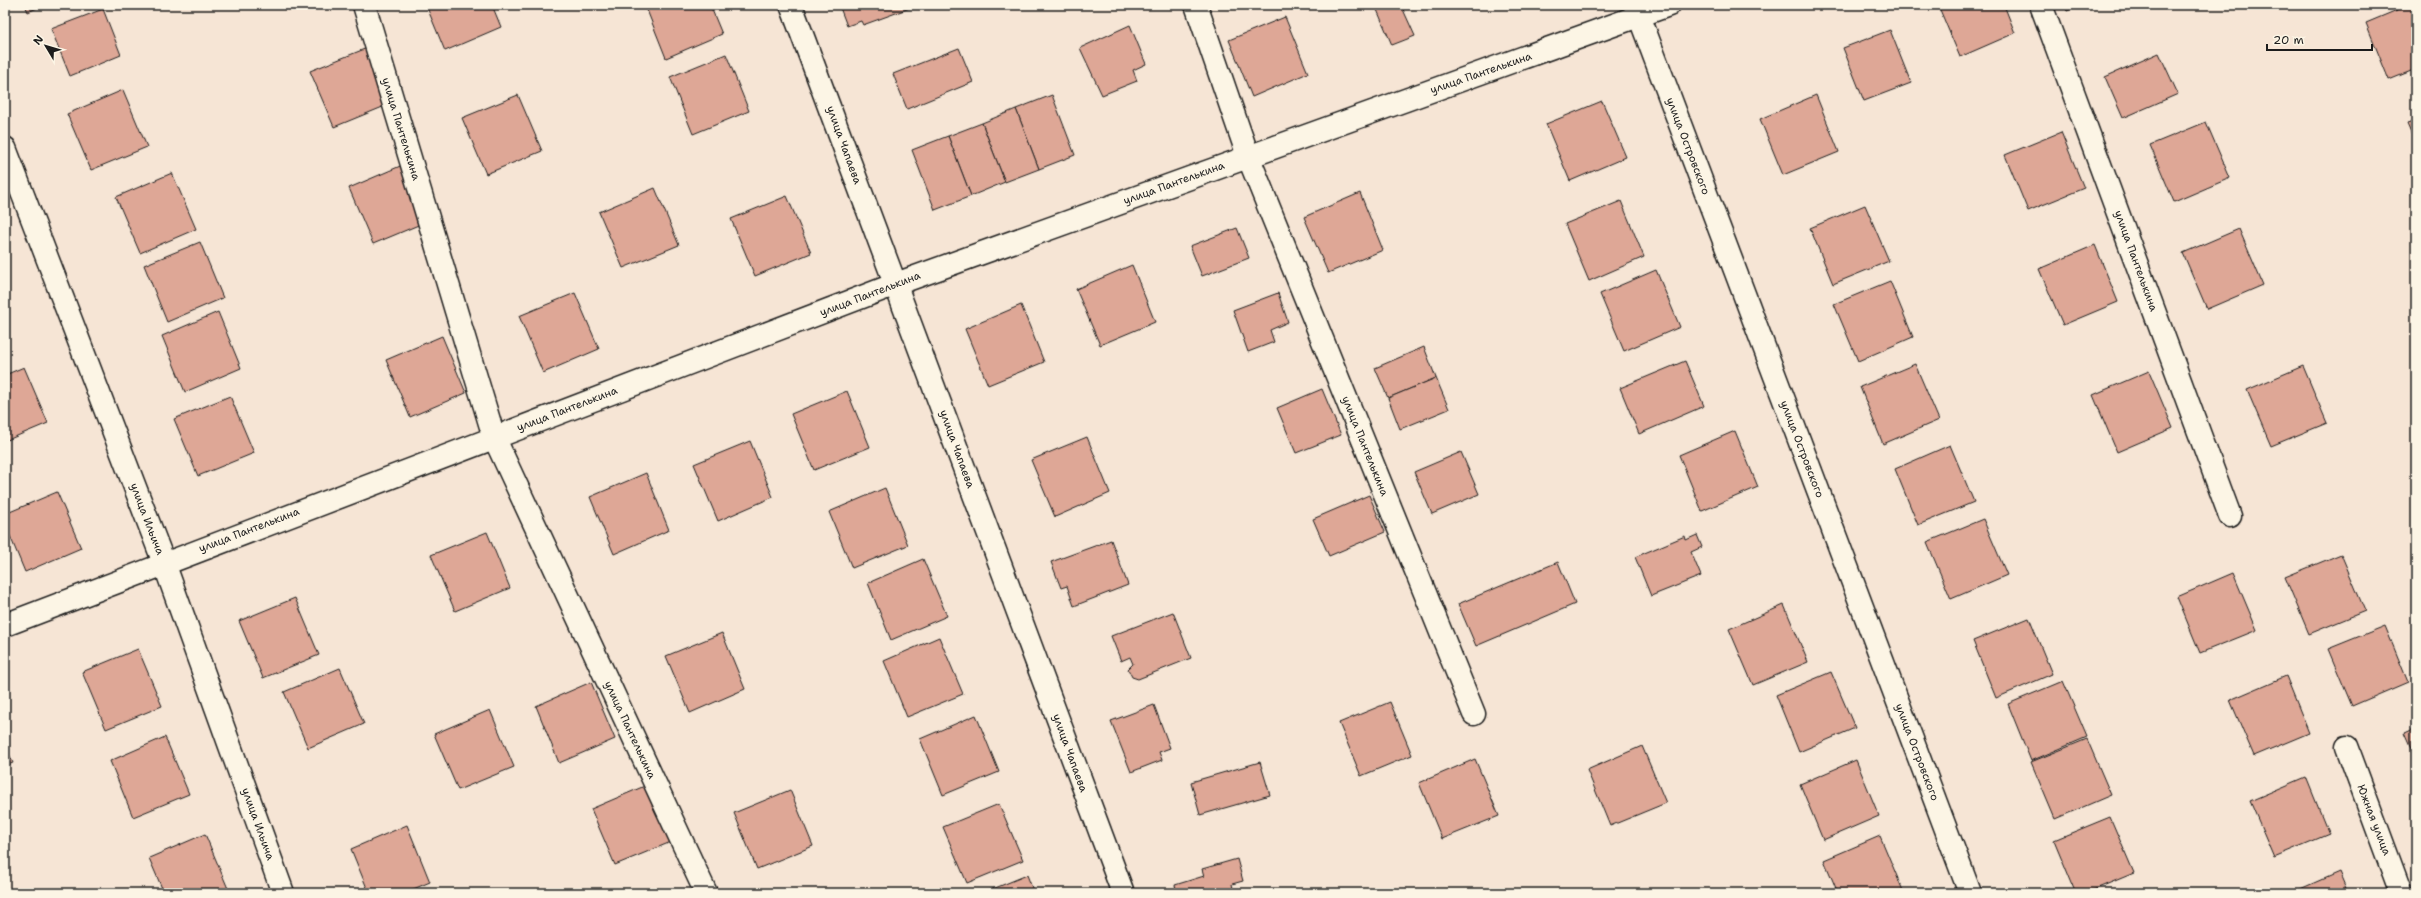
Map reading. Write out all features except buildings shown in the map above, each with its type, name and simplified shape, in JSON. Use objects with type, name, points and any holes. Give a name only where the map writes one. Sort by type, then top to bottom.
[{"type":"street","name":"улица Пантелькина","points":[[364,5],[494,437],[706,893]]},
{"type":"street","name":"улица Чапаева","points":[[791,5],[1123,893]]},
{"type":"street","name":"улица Пантелькина","points":[[1196,5],[1248,156],[1474,714]]},
{"type":"street","name":"улица Пантелькина","points":[[5,625],[896,284],[1248,156],[1637,11],[1669,5]]},
{"type":"street","name":"улица Пантелькина","points":[[2041,5],[2230,516]]},
{"type":"street","name":"улица Островского","points":[[1637,11],[1970,893]]},
{"type":"street","name":"улица Ильича","points":[[5,148],[164,563],[283,893]]},
{"type":"street","name":"Южная улица","points":[[2347,747],[2401,893]]}]
